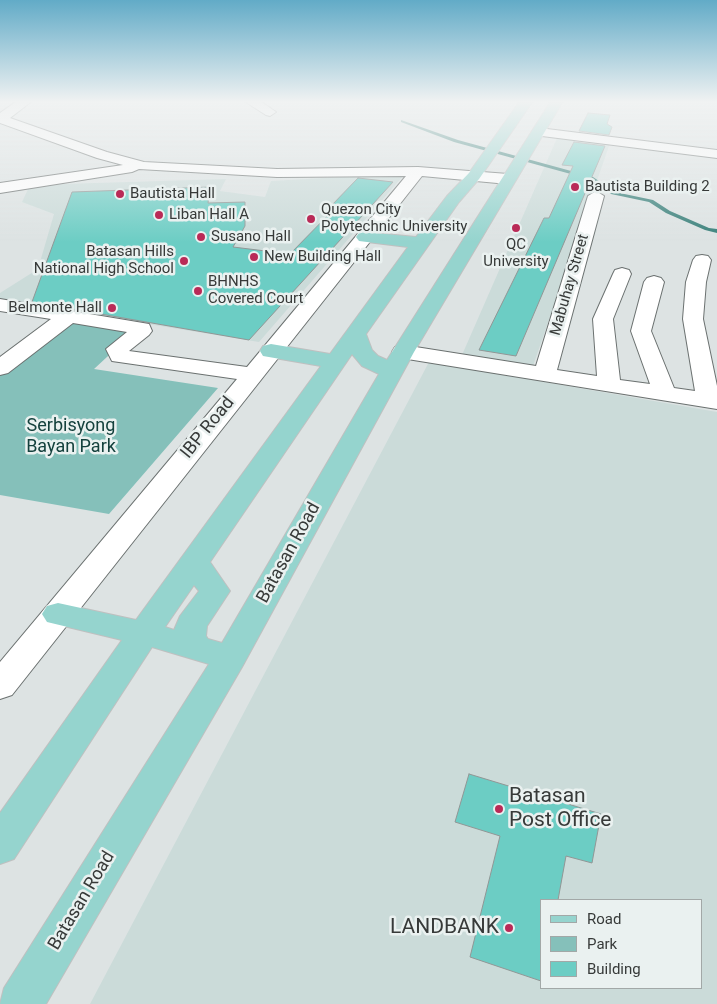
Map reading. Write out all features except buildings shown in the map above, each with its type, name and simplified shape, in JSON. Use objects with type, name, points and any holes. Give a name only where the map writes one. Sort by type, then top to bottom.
[{"type":"main road","points":[[0,846],[144,634],[421,243],[494,148]]},
{"type":"main road","name":"Batasan Road","points":[[20,1004],[213,653],[398,361],[529,148]]},
{"type":"main road","points":[[364,237],[421,243]]},
{"type":"main road","points":[[356,335],[362,352],[370,361],[398,361]]},
{"type":"main road","points":[[271,351],[337,362]]},
{"type":"main road","points":[[195,563],[215,591],[191,624],[189,638],[213,653]]},
{"type":"main road","points":[[58,614],[144,634],[213,653]]},
{"type":"street","points":[[82,148],[144,166]]},
{"type":"street","points":[[667,148],[717,154]]},
{"type":"street","points":[[0,188],[144,166],[278,173],[418,171],[508,179]]},
{"type":"street","name":"IBP Road","points":[[0,686],[418,171]]},
{"type":"street","name":"Mabuhay Street","points":[[545,374],[596,196]]},
{"type":"street","points":[[398,361],[545,374],[712,401],[698,349],[693,319],[696,282],[702,260]]},
{"type":"street","points":[[609,384],[603,318],[622,274]]},
{"type":"street","points":[[654,282],[641,331],[665,394]]},
{"type":"street","points":[[0,305],[142,328],[142,332],[117,349],[120,356],[252,374]]},
{"type":"street","points":[[3,362],[69,316]]},
{"type":"shaded area","points":[[553,148],[608,148],[533,366],[462,355]]},
{"type":"shaded area","name":"Batasan Hills National High School","points":[[359,176],[403,176],[259,342],[0,300],[0,293],[38,269],[54,214],[22,202],[30,185],[226,179],[220,191],[265,197],[271,181]]},
{"type":"shaded area","points":[[429,362],[717,412],[717,1004],[90,1004]]},
{"type":"green space","name":"Serbisyong Bayan Park","points":[[68,322],[134,332],[94,369],[218,388],[109,514],[0,495],[0,373]]},
{"type":"waterway","points":[[481,148],[591,178],[613,193],[651,201],[668,212],[707,229],[717,231]]},
{"type":"place","name":"Bautista Building 2","points":[[575,187]]},
{"type":"place","name":"Bautista Hall","points":[[120,194]]},
{"type":"place","name":"Liban Hall A","points":[[159,215]]},
{"type":"place","name":"Quezon City Polytechnic University","points":[[311,219]]},
{"type":"place","name":"QC University","points":[[516,228]]},
{"type":"place","name":"Susano Hall","points":[[201,237]]},
{"type":"place","name":"New Building Hall","points":[[254,257]]},
{"type":"place","name":"Batasan Hills National High School","points":[[184,261]]},
{"type":"place","name":"BHNHS Covered Court","points":[[198,291]]},
{"type":"place","name":"Belmonte Hall","points":[[112,308]]},
{"type":"place","name":"Batasan Post Office","points":[[499,809]]},
{"type":"place","name":"LANDBANK","points":[[509,928]]}]
